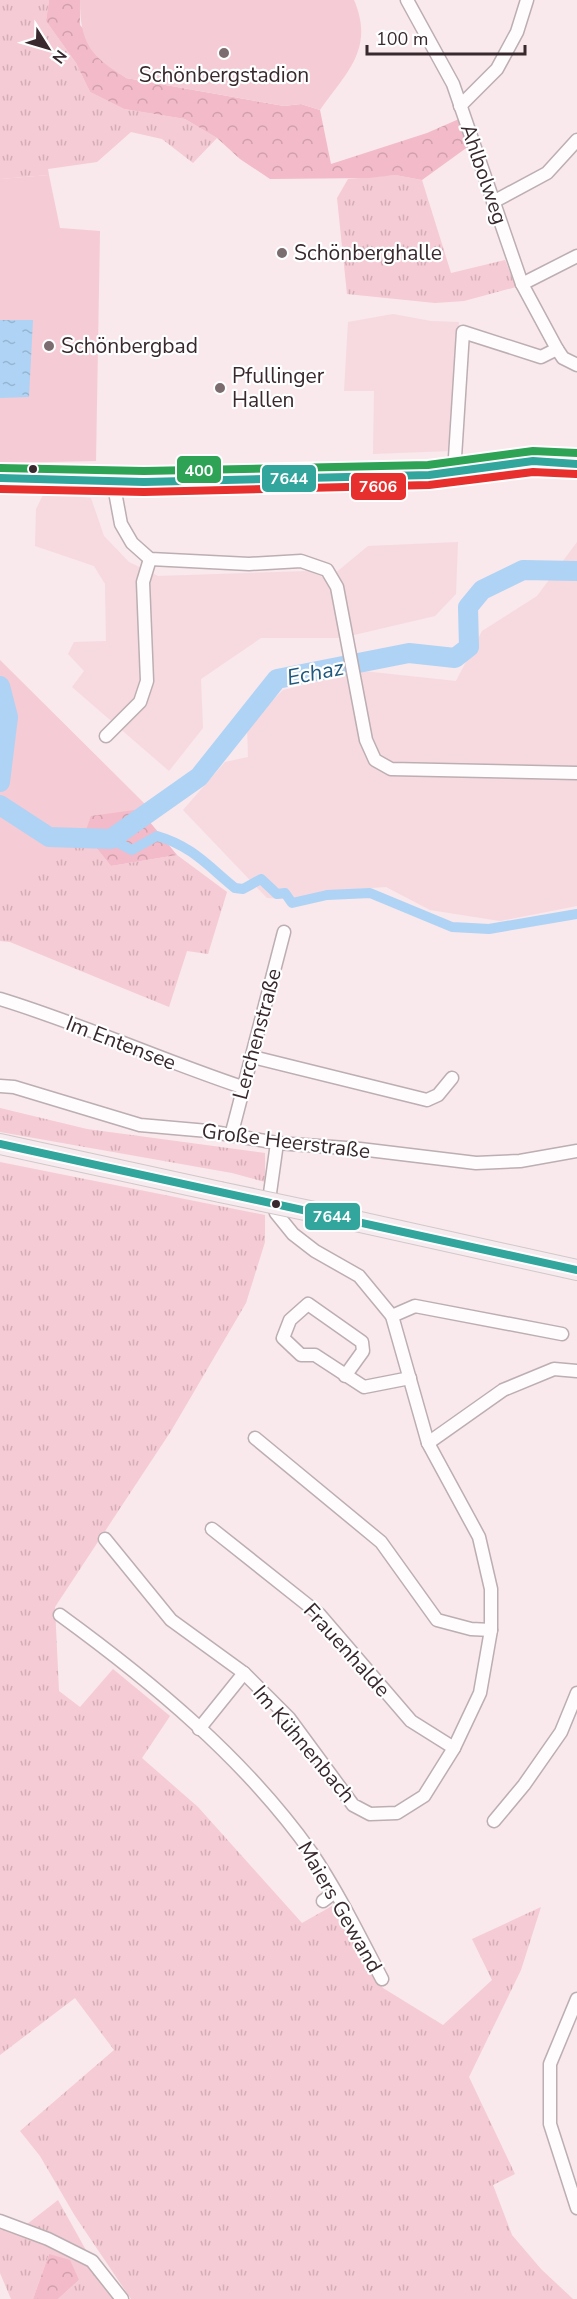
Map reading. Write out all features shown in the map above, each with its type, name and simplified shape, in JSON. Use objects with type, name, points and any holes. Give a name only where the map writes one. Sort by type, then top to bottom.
[{"type":"main road","points":[[0,478],[113,481],[429,475],[533,462],[577,464]]},
{"type":"main road","points":[[0,1144],[577,1270]]},
{"type":"street","points":[[460,105],[497,69],[517,32],[528,0]]},
{"type":"street","name":"Ahlbolweg","points":[[409,1],[453,84],[522,284],[557,349]]},
{"type":"street","points":[[493,202],[548,173],[577,140]]},
{"type":"street","points":[[522,284],[577,256]]},
{"type":"street","points":[[454,472],[463,332],[541,357],[557,349],[563,358],[577,365]]},
{"type":"street","points":[[113,481],[121,524],[132,543],[150,559],[249,564],[300,561],[327,570],[337,587],[366,740],[375,760],[391,769],[577,773]]},
{"type":"street","points":[[106,736],[140,702],[147,681],[143,582],[150,559]]},
{"type":"street","name":"Lerchenstraße","points":[[231,1136],[284,932]]},
{"type":"street","name":"Im Entensee","points":[[0,999],[242,1087]]},
{"type":"street","points":[[253,1057],[427,1100],[438,1095],[452,1078]]},
{"type":"street","name":"Große Heerstraße","points":[[0,1086],[14,1087],[140,1125],[277,1143],[476,1163],[520,1161],[577,1153]]},
{"type":"street","name":"Im Kühnenbach","points":[[105,1539],[171,1620],[244,1673],[289,1718],[353,1805],[370,1814],[397,1813],[424,1796],[454,1748],[480,1693],[491,1630],[491,1589],[479,1537],[428,1443],[392,1316],[359,1276],[315,1251],[282,1224],[270,1193],[277,1143]]},
{"type":"street","points":[[345,1376],[363,1351],[362,1342],[308,1304],[290,1320],[283,1338],[301,1355],[315,1355],[345,1376],[364,1388],[410,1378]]},
{"type":"street","points":[[392,1316],[415,1306],[562,1334]]},
{"type":"street","points":[[428,1443],[503,1390],[554,1369],[577,1371]]},
{"type":"street","points":[[255,1438],[381,1542],[437,1620],[471,1629],[491,1630]]},
{"type":"street","name":"Frauenhalde","points":[[212,1528],[319,1614],[411,1721],[454,1748]]},
{"type":"street","name":"Maiers Gewand","points":[[60,1615],[117,1660],[249,1776],[315,1859],[382,1979]]},
{"type":"street","points":[[199,1730],[244,1673]]},
{"type":"street","points":[[494,1821],[524,1785],[561,1732],[577,1693]]},
{"type":"street","points":[[323,1900],[335,1892]]},
{"type":"street","points":[[577,1999],[550,2064],[550,2124],[577,2208]]},
{"type":"street","points":[[0,2221],[48,2239],[92,2261],[122,2299]]},
{"type":"shaded area","points":[[393,314],[431,321],[459,322],[450,451],[373,454],[374,391],[344,391],[348,322]]},
{"type":"shaded area","points":[[44,493],[91,498],[104,536],[129,562],[158,576],[308,571],[328,579],[368,546],[458,542],[456,594],[435,616],[341,638],[261,638],[201,679],[203,728],[169,771],[72,687],[84,671],[68,654],[74,642],[106,641],[105,584],[94,566],[35,546],[36,509]]},
{"type":"shaded area","points":[[577,542],[577,906],[500,921],[430,910],[386,887],[342,890],[289,899],[267,898],[183,810],[225,762],[248,757],[247,725],[283,690],[363,671],[456,681],[482,631],[537,596]]},
{"type":"green space","points":[[0,0],[49,0],[46,21],[76,63],[90,92],[124,109],[185,119],[217,138],[193,163],[162,139],[131,132],[97,162],[48,169],[49,175],[0,179]]},
{"type":"green space","points":[[49,0],[80,0],[80,25],[126,78],[284,106],[301,104],[320,110],[331,164],[427,133],[459,119],[469,146],[422,180],[395,175],[369,178],[270,179],[240,159],[217,138],[185,119],[124,109],[90,92],[76,63],[46,21]]},
{"type":"green space","name":"Schönbergstadion","points":[[80,0],[354,0],[360,17],[359,47],[348,72],[320,110],[301,104],[284,106],[126,78],[104,63],[90,47],[82,27]]},
{"type":"green space","name":"Schönbergbad","points":[[49,175],[60,228],[100,231],[96,461],[0,463],[0,179]]},
{"type":"green space","points":[[395,175],[422,180],[451,273],[505,260],[516,287],[464,301],[435,303],[347,294],[337,198],[348,179]]},
{"type":"green space","points":[[0,660],[149,808],[91,816],[86,830],[0,905]]},
{"type":"green space","points":[[0,665],[135,804],[177,855],[111,866],[94,845],[43,841]]},
{"type":"green space","points":[[0,835],[94,845],[111,866],[177,855],[227,892],[208,954],[187,951],[169,1007],[10,942],[0,941]]},
{"type":"green space","points":[[0,1108],[87,1129],[265,1153],[265,1182],[232,1173],[0,1132]]},
{"type":"green space","points":[[0,1162],[265,1215],[265,1242],[246,1303],[171,1431],[55,1607],[59,1691],[80,1707],[113,1669],[170,1716],[142,1758],[198,1807],[302,1923],[332,1906],[383,1988],[443,2025],[492,1980],[472,1939],[541,1907],[521,1970],[469,2077],[515,2174],[493,2185],[512,2235],[541,2269],[573,2299],[131,2299],[75,2216],[40,2156],[20,2131],[114,2050],[75,1998],[0,2055]]},
{"type":"green space","points":[[58,2200],[92,2261],[122,2299],[58,2299],[79,2280],[49,2254],[33,2299],[11,2299],[0,2273],[0,2221],[22,2228]]},
{"type":"green space","points":[[49,2254],[70,2260],[79,2280],[58,2299],[33,2299]]},
{"type":"water","points":[[0,320],[33,320],[29,397],[0,398]]},
{"type":"waterway","name":"Echaz","points":[[0,805],[49,837],[111,839],[199,777],[277,679],[409,653],[455,658],[469,647],[468,607],[482,590],[523,570],[577,571]]},
{"type":"waterway","name":"Echaz","points":[[0,686],[8,717],[0,782]]},
{"type":"waterway","points":[[111,839],[132,850],[157,836],[169,840],[190,851],[235,888],[243,889],[261,879],[277,894],[285,893],[292,903],[327,895],[370,893],[452,927],[489,929],[577,914]]},
{"type":"transit line","name":"400","points":[[0,468],[144,471],[428,465],[533,451],[577,453]]},
{"type":"transit line","name":"7644","points":[[0,478],[144,482],[429,475],[533,461],[577,464]]},
{"type":"transit line","name":"7606","points":[[0,489],[144,492],[429,485],[533,472],[576,474]]},
{"type":"transit line","name":"7644","points":[[0,1144],[577,1270]]},
{"type":"place","name":"Schönbergstadion","points":[[224,53]]},
{"type":"place","name":"Schönberghalle","points":[[282,253]]},
{"type":"place","name":"Schönbergbad","points":[[49,346]]},
{"type":"place","name":"Pfullinger Hallen","points":[[220,388]]}]
